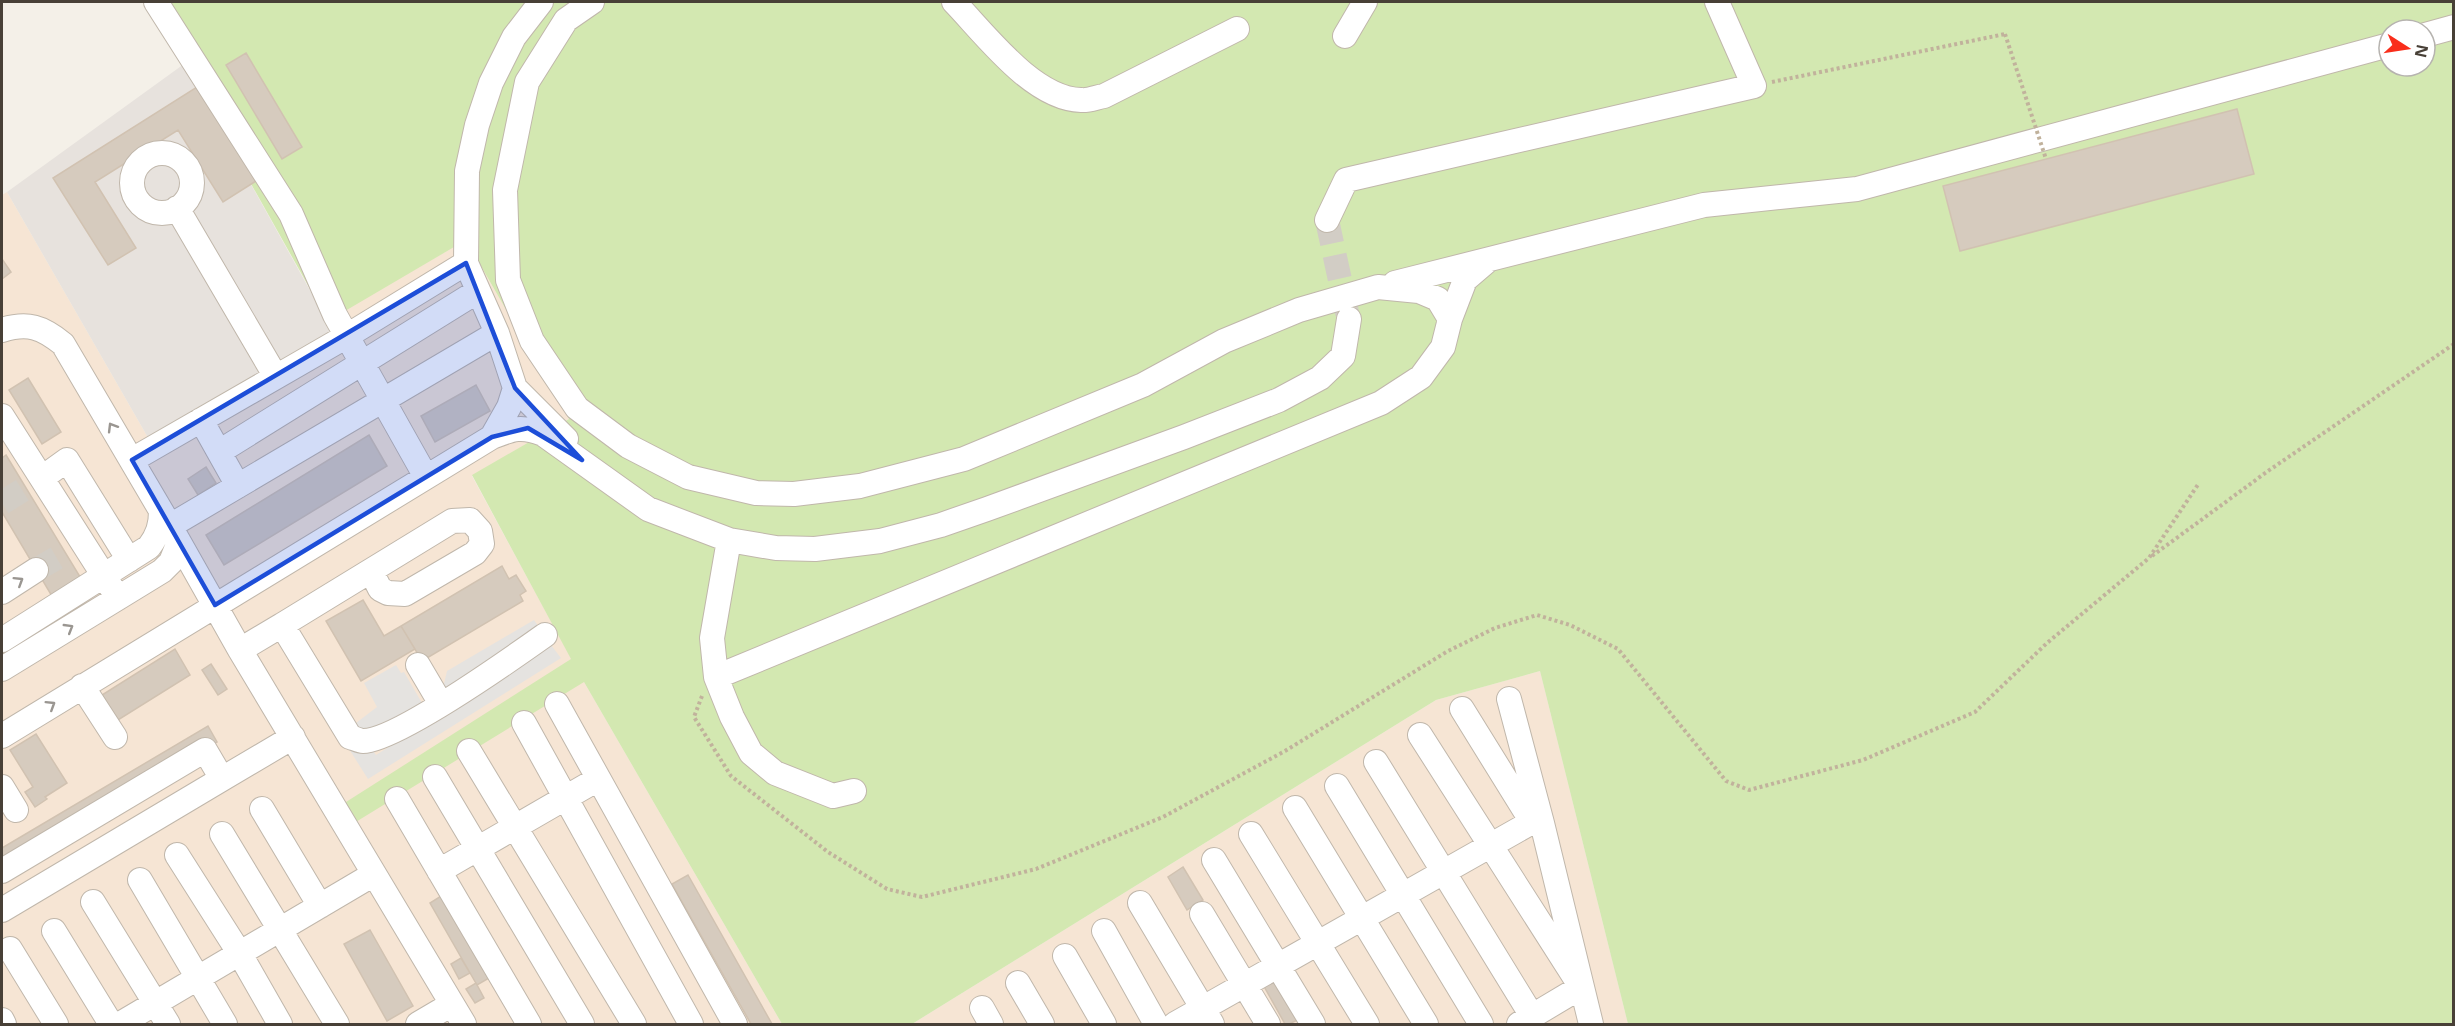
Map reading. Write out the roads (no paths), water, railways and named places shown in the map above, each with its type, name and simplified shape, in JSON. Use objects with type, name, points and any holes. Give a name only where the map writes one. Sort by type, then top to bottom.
[{"type":"street","points":[[156,2],[291,214],[335,315],[426,477]]},
{"type":"street","points":[[541,2],[514,37],[491,83],[477,125],[467,171],[466,263],[497,333],[515,388],[569,442],[582,460]]},
{"type":"street","points":[[592,2],[566,20],[527,82],[505,190],[508,280],[532,341],[577,408],[628,446],[688,477],[756,493],[794,494],[860,486],[964,459],[1143,385],[1224,341],[1299,310],[1378,287],[1704,205],[1857,189],[2377,48]]},
{"type":"street","points":[[954,2],[1027,77],[1058,95],[1082,100],[1104,96],[1237,29]]},
{"type":"street","points":[[1345,36],[1365,2]]},
{"type":"street","points":[[1327,220],[1346,180],[1754,86],[1718,2]]},
{"type":"street","points":[[2437,32],[2454,27]]},
{"type":"street","points":[[177,208],[276,377]]},
{"type":"street","points":[[716,677],[1381,403],[1421,376],[1443,347],[1450,319],[1465,280],[1487,261]]},
{"type":"street","points":[[132,460],[347,336],[466,263]]},
{"type":"street","points":[[1378,287],[1406,288],[1429,295],[1438,299],[1450,319]]},
{"type":"street","points":[[219,452],[478,291]]},
{"type":"street","points":[[2,736],[492,437],[514,429],[528,428],[543,434],[648,509],[729,540],[776,548],[815,549],[880,541],[987,510],[1279,400],[1320,378],[1343,356],[1349,319]]},
{"type":"street","points":[[2,330],[17,325],[45,330],[63,344],[240,650],[458,1014],[418,1024]]},
{"type":"street","points":[[2,640],[149,547],[157,536],[170,526],[497,333]]},
{"type":"street","points":[[492,437],[509,407],[515,388]]},
{"type":"street","points":[[201,420],[238,486]]},
{"type":"street","points":[[6,430],[42,478],[74,547],[104,576],[118,598]]},
{"type":"street","points":[[42,478],[67,460],[129,560]]},
{"type":"street","points":[[2,669],[162,571],[171,562],[170,526]]},
{"type":"street","points":[[729,540],[712,638],[716,677],[732,717],[751,753],[775,773],[833,796],[854,791]]},
{"type":"street","points":[[2,592],[36,570]]},
{"type":"street","points":[[240,650],[371,571]]},
{"type":"street","points":[[282,625],[350,737],[363,741],[382,736],[415,720],[545,635]]},
{"type":"street","points":[[418,665],[441,704]]},
{"type":"street","points":[[82,686],[115,736]]},
{"type":"street","points":[[1509,699],[1537,823],[1591,1024]]},
{"type":"street","points":[[557,704],[735,1024]]},
{"type":"street","points":[[1462,709],[1537,823]]},
{"type":"street","points":[[524,723],[691,1024]]},
{"type":"street","points":[[1420,735],[1581,987]]},
{"type":"street","points":[[2,910],[292,737]]},
{"type":"street","points":[[2,871],[205,750],[222,778]]},
{"type":"street","points":[[469,751],[634,1024]]},
{"type":"street","points":[[1376,762],[1443,872],[1525,1020],[1581,987]]},
{"type":"street","points":[[435,777],[582,1024]]},
{"type":"street","points":[[439,871],[598,779]]},
{"type":"street","points":[[1337,786],[1481,1024]]},
{"type":"street","points":[[2,787],[16,810]]},
{"type":"street","points":[[397,799],[529,1024]]},
{"type":"street","points":[[1295,808],[1426,1024]]},
{"type":"street","points":[[262,809],[320,906]]},
{"type":"street","points":[[1176,1024],[1207,1017],[1245,985],[1490,845],[1537,823]]},
{"type":"street","points":[[222,834],[336,1024]]},
{"type":"street","points":[[1251,834],[1367,1024]]},
{"type":"street","points":[[177,855],[240,954],[280,1024]]},
{"type":"street","points":[[1214,860],[1313,1024]]},
{"type":"street","points":[[120,1024],[374,874]]},
{"type":"street","points":[[140,880],[225,1024]]},
{"type":"street","points":[[93,902],[168,1024]]},
{"type":"street","points":[[1140,903],[1207,1017]]},
{"type":"street","points":[[1202,914],[1268,1024]]},
{"type":"street","points":[[54,931],[111,1024]]},
{"type":"street","points":[[1104,931],[1156,1024]]},
{"type":"street","points":[[10,949],[56,1024]]},
{"type":"street","points":[[1065,956],[1104,1024]]},
{"type":"street","points":[[1018,983],[1042,1024]]},
{"type":"street","points":[[2,1020],[4,1024]]},
{"type":"tunnel","points":[[1327,220],[1348,317]]},
{"type":"tunnel","points":[[2,503],[42,478]]},
{"type":"tunnel","points":[[36,570],[65,553]]}]
